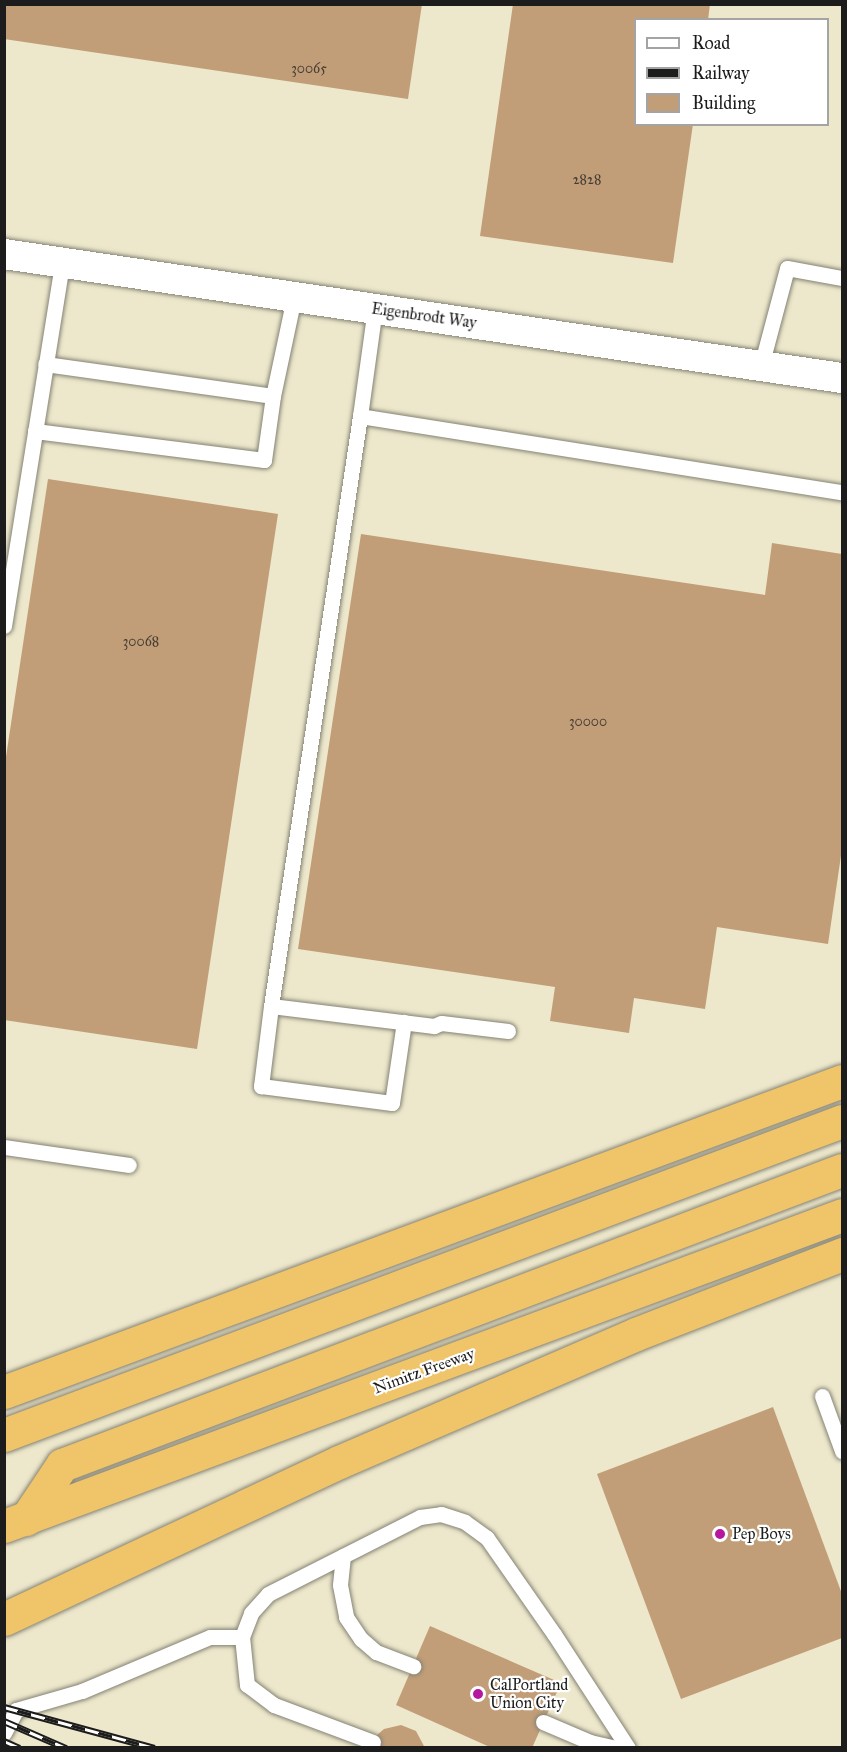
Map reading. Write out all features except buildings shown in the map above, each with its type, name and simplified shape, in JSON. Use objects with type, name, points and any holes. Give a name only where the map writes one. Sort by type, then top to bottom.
[{"type":"highway","points":[[4,1392],[843,1081]]},
{"type":"highway","points":[[4,1435],[843,1121]]},
{"type":"highway","points":[[15,1522],[62,1465],[843,1170]]},
{"type":"highway","name":"Nimitz Freeway","points":[[15,1522],[843,1215]]},
{"type":"highway","points":[[4,1619],[350,1458],[636,1334],[843,1254]]},
{"type":"street","name":"Eigenbrodt Way","points":[[4,254],[843,378]]},
{"type":"lane","points":[[4,626],[62,263]]},
{"type":"lane","points":[[761,366],[787,268],[843,278]]},
{"type":"lane","points":[[35,431],[264,460],[273,396],[294,297]]},
{"type":"lane","points":[[375,308],[261,1086],[392,1103],[404,1022]]},
{"type":"lane","points":[[45,364],[273,396]]},
{"type":"lane","points":[[360,416],[843,492]]},
{"type":"lane","points":[[271,1006],[434,1026],[441,1023],[508,1031]]},
{"type":"lane","points":[[4,1147],[129,1165]]},
{"type":"lane","points":[[822,1396],[843,1451]]},
{"type":"lane","points":[[373,1742],[274,1705],[247,1685],[242,1637],[251,1613],[268,1594],[420,1517],[441,1514],[465,1522],[487,1538],[628,1748]]},
{"type":"lane","points":[[343,1556],[340,1585],[346,1617],[361,1639],[376,1652],[413,1666]]},
{"type":"lane","points":[[4,1732],[16,1710],[82,1691],[210,1637],[242,1637]]},
{"type":"lane","points":[[543,1722],[590,1742],[617,1748]]},
{"type":"railway","points":[[4,1707],[155,1748]]},
{"type":"railway","points":[[4,1721],[66,1748]]},
{"type":"railway","points":[[4,1741],[20,1748]]},
{"type":"place","name":"Pep Boys","points":[[720,1534]]},
{"type":"place","name":"CalPortland Union City","points":[[478,1694]]}]
